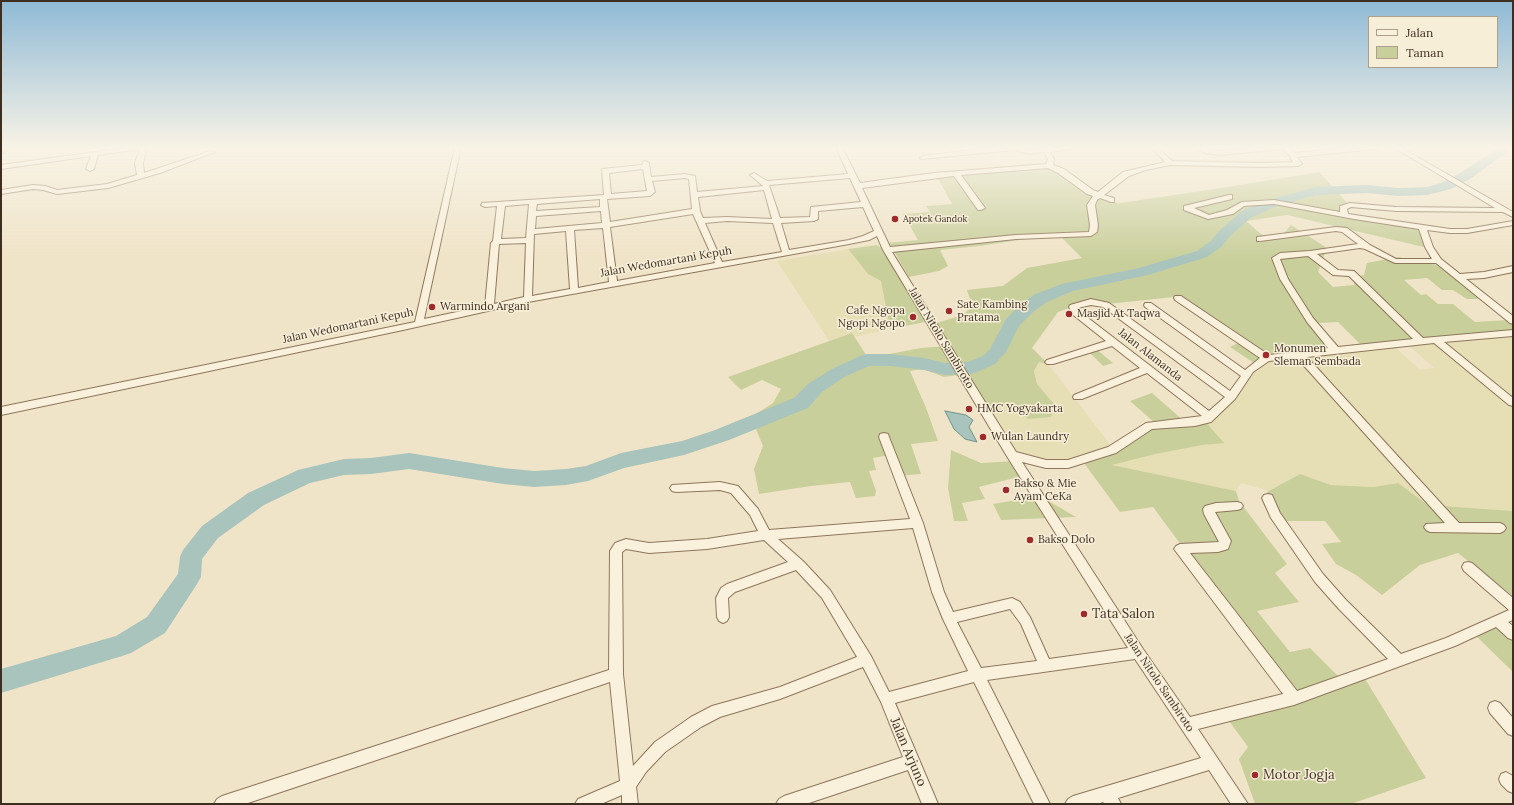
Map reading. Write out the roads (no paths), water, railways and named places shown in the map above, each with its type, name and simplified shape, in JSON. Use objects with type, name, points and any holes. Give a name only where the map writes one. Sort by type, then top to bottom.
[{"type":"street","points":[[1,192],[33,187],[45,188],[50,192],[57,192],[109,185]]},
{"type":"street","points":[[420,323],[450,185]]},
{"type":"street","points":[[606,185],[606,197],[604,209],[613,284]]},
{"type":"street","points":[[485,205],[650,193],[649,185]]},
{"type":"street","points":[[693,185],[696,211],[720,266]]},
{"type":"street","points":[[766,185],[786,253]]},
{"type":"street","points":[[694,195],[770,185]]},
{"type":"street","points":[[857,186],[868,185]]},
{"type":"street","points":[[964,185],[981,208]]},
{"type":"street","points":[[1080,185],[1097,196],[1111,200]]},
{"type":"street","points":[[1097,196],[1112,185]]},
{"type":"street","points":[[1463,185],[1513,215]]},
{"type":"street","name":"Jalan Nitolo Sambiroto","points":[[857,186],[885,246],[1012,455],[1138,652],[1240,804]]},
{"type":"street","name":"Jalan Wedomartani Kepuh","points":[[866,238],[885,246],[1038,235],[1087,234],[1093,232],[1091,204],[1097,196]]},
{"type":"street","points":[[1229,197],[1187,208],[1201,215],[1211,216],[1230,212],[1242,204],[1274,202],[1345,215],[1450,231],[1513,223]]},
{"type":"street","points":[[528,299],[530,236],[533,202]]},
{"type":"street","points":[[489,308],[495,244],[497,242],[501,204]]},
{"type":"street","points":[[700,220],[776,221],[814,219],[814,209],[866,204]]},
{"type":"street","points":[[1345,215],[1343,208],[1350,205],[1403,210],[1504,210]]},
{"type":"street","points":[[532,214],[604,209]]},
{"type":"street","points":[[497,242],[570,228],[606,225],[696,211]]},
{"type":"street","points":[[1422,227],[1429,247],[1438,261],[1513,321]]},
{"type":"street","points":[[570,228],[574,290]]},
{"type":"street","points":[[1260,239],[1336,229],[1344,230],[1367,247],[1395,261],[1438,261]]},
{"type":"street","name":"Jalan Wedomartani Kepuh","points":[[1,411],[528,299],[720,266],[866,238],[879,232]]},
{"type":"street","points":[[1335,350],[1310,320],[1284,279],[1276,258],[1280,255],[1310,253],[1355,246],[1367,247]]},
{"type":"street","points":[[1310,253],[1336,273],[1351,273],[1421,341]]},
{"type":"street","points":[[1458,277],[1484,275],[1513,269]]},
{"type":"street","points":[[1178,298],[1267,358]]},
{"type":"street","name":"Jalan Alamanda","points":[[1210,417],[1112,342],[1075,312],[1073,307],[1082,303],[1097,302],[1106,305],[1231,397]]},
{"type":"street","points":[[1148,305],[1246,375]]},
{"type":"street","points":[[1012,455],[1046,464],[1068,464],[1112,450],[1143,429],[1150,426],[1195,422],[1210,417],[1231,397],[1246,375],[1256,365],[1267,358],[1421,341],[1513,333]]},
{"type":"street","points":[[1436,340],[1513,403]]},
{"type":"street","points":[[1050,362],[1112,342]]},
{"type":"street","points":[[1299,354],[1456,527]]},
{"type":"street","points":[[1078,397],[1147,369]]},
{"type":"street","points":[[884,437],[917,523],[938,592],[949,619],[1042,804]]},
{"type":"street","name":"Jalan Arjuno","points":[[676,488],[720,486],[734,489],[754,512],[766,535],[826,594],[866,660],[886,699],[930,804]]},
{"type":"street","points":[[1268,498],[1275,515],[1319,578],[1342,604],[1399,661]]},
{"type":"street","points":[[1237,506],[1216,507],[1209,509],[1210,514],[1225,541],[1224,546],[1180,549],[1294,698]]},
{"type":"street","points":[[630,804],[616,674],[616,551],[619,546],[626,544],[649,548],[707,544],[766,535],[917,523]]},
{"type":"street","points":[[1430,527],[1500,528]]},
{"type":"street","points":[[723,617],[722,598],[725,592],[731,588],[797,564]]},
{"type":"street","points":[[1468,567],[1513,606]]},
{"type":"street","points":[[949,619],[1012,603],[1016,606],[1026,621],[1045,665]]},
{"type":"street","points":[[1186,725],[1294,698],[1450,642],[1513,614]]},
{"type":"street","points":[[1498,620],[1513,634]]},
{"type":"street","points":[[886,699],[976,675],[1138,652]]},
{"type":"street","points":[[583,804],[628,785],[641,767],[660,747],[696,722],[722,710],[780,693],[866,660]]},
{"type":"street","points":[[222,804],[616,674]]},
{"type":"street","points":[[1495,708],[1513,729]]},
{"type":"street","points":[[784,804],[912,761]]},
{"type":"street","points":[[1073,804],[1110,799],[1212,762]]},
{"type":"water","points":[[945,411],[966,415],[973,420],[969,427],[977,442],[965,439],[954,429]]},
{"type":"waterway","points":[[1280,201],[1315,191],[1366,189],[1398,192],[1427,191],[1449,185]]},
{"type":"waterway","points":[[1,681],[122,645],[156,625],[189,577],[191,557],[210,532],[256,499],[305,476],[344,467],[371,466],[409,461],[503,476],[534,479],[566,477],[588,473],[621,461],[684,448],[722,435],[801,403],[815,388],[838,373],[866,360],[890,360],[924,364],[945,369],[971,368],[989,360],[997,352],[1012,323],[1027,308],[1041,298],[1068,287],[1142,272],[1202,254],[1216,244],[1225,233],[1247,214],[1274,203]]},
{"type":"place","name":"Apotek Gandok","points":[[895,219]]},
{"type":"place","name":"Warmindo Argani","points":[[432,307]]},
{"type":"place","name":"Sate Kambing Pratama","points":[[949,311]]},
{"type":"place","name":"Masjid At Taqwa","points":[[1069,314]]},
{"type":"place","name":"Cafe Ngopa Ngopi Ngopo","points":[[913,317]]},
{"type":"place","name":"Monumen Sleman Sembada","points":[[1266,355]]},
{"type":"place","name":"HMC Yogyakarta","points":[[969,409]]},
{"type":"place","name":"Wulan Laundry","points":[[983,437]]},
{"type":"place","name":"Bakso & Mie Ayam CeKa","points":[[1006,490]]},
{"type":"place","name":"Bakso Dolo","points":[[1030,540]]},
{"type":"place","name":"Tata Salon","points":[[1084,614]]},
{"type":"place","name":"Motor Jogja","points":[[1255,775]]}]
